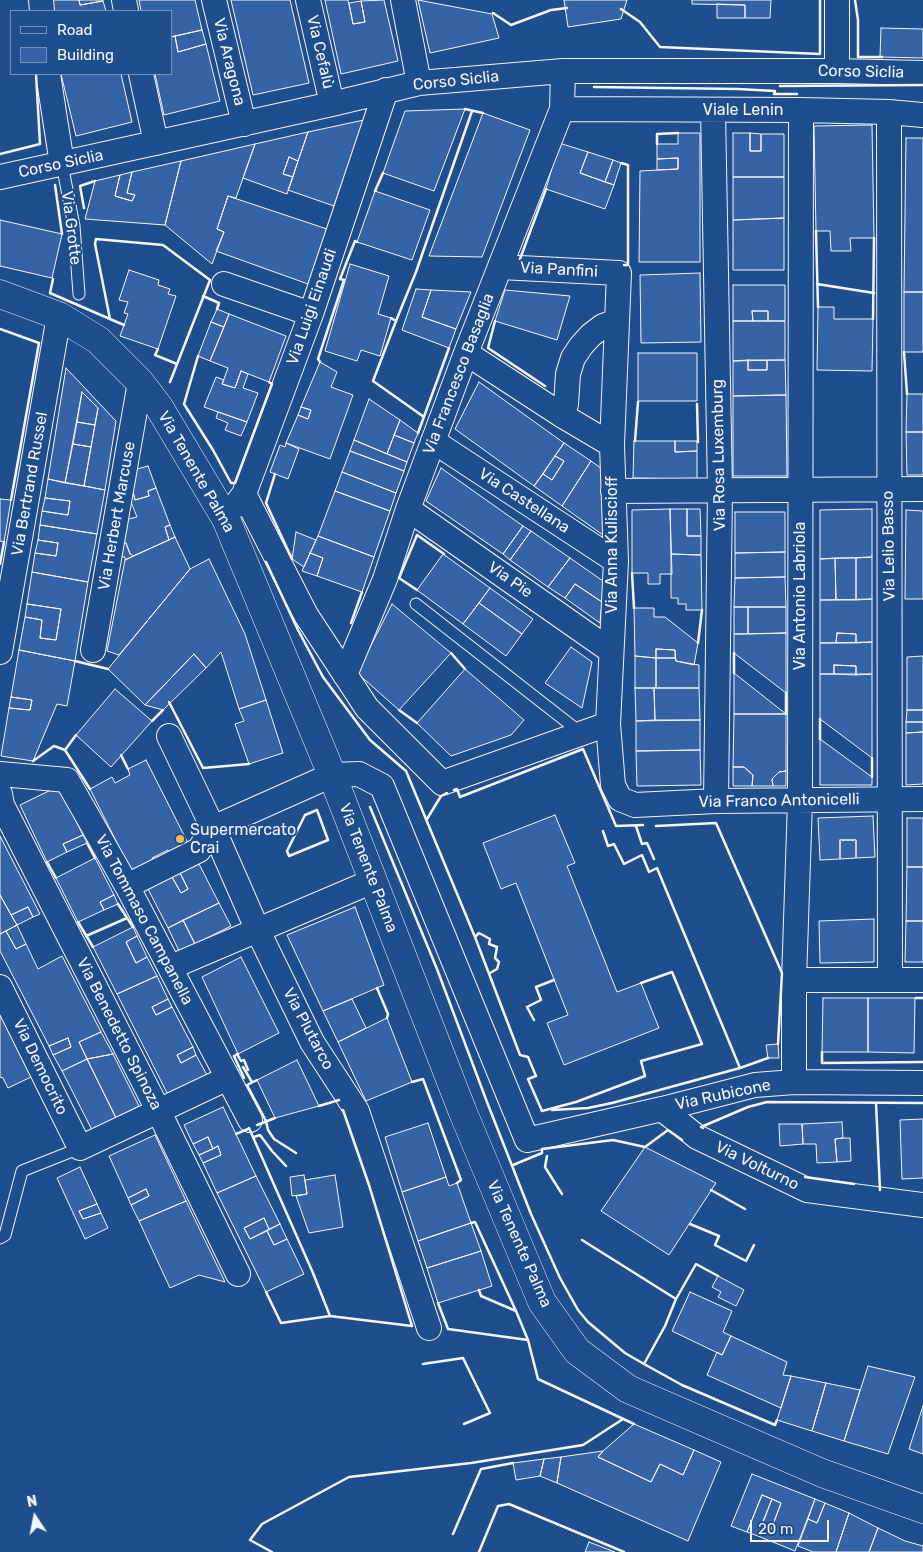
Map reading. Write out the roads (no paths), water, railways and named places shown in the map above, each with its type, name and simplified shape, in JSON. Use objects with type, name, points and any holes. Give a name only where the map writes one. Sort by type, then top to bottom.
[{"type":"main road","name":"Via Tenente Palma","points":[[0,294],[59,316],[98,340],[140,382],[159,406],[226,519],[332,775],[462,1110],[542,1302],[577,1351],[628,1389],[822,1473],[923,1509]]},
{"type":"street","name":"Via Aragona","points":[[214,0],[244,124]]},
{"type":"street","name":"Via Cefalù","points":[[308,0],[332,104]]},
{"type":"street","points":[[403,0],[420,83]]},
{"type":"street","points":[[837,71],[838,0]]},
{"type":"street","name":"Corso Siclia","points":[[0,177],[244,124],[420,83],[563,71],[837,71],[923,73]]},
{"type":"street","name":"Via Francesco Basaglia","points":[[346,675],[384,579],[466,353],[562,109],[563,71]]},
{"type":"street","name":"Via Grotte","points":[[48,75],[62,164]]},
{"type":"street","points":[[141,75],[156,143]]},
{"type":"street","name":"Via Luigi Einaudi","points":[[226,519],[244,494],[310,314],[386,90]]},
{"type":"street","name":"Viale Lenin","points":[[562,109],[801,110],[889,112],[923,115]]},
{"type":"street","name":"Via Rosa Luxemburg","points":[[713,110],[720,491],[716,801]]},
{"type":"street","name":"Via Antonio Labriola","points":[[794,1082],[794,980],[800,801],[801,110]]},
{"type":"street","name":"Via Lelio Basso","points":[[889,112],[890,980]]},
{"type":"street","name":"Via Panfini","points":[[500,267],[619,274]]},
{"type":"street","name":"Via Anna Kuliscioff","points":[[619,274],[612,445],[616,561],[608,724],[613,785],[620,799],[635,805]]},
{"type":"street","points":[[224,284],[310,314]]},
{"type":"street","name":"Via Bertrand Russel","points":[[0,652],[59,316]]},
{"type":"street","points":[[563,416],[566,404],[568,374],[573,358],[591,335],[603,326],[618,321]]},
{"type":"street","points":[[466,353],[563,416],[612,445]]},
{"type":"street","name":"Via Herbert Marcuse","points":[[93,650],[140,382]]},
{"type":"street","name":"Via Castellana","points":[[433,441],[616,561]]},
{"type":"street","points":[[613,491],[923,489]]},
{"type":"street","points":[[244,494],[306,615],[367,708],[442,783],[608,724]]},
{"type":"street","name":"Via Pie","points":[[408,509],[611,651]]},
{"type":"street","name":"Via Plutarco","points":[[169,736],[214,828],[258,930],[312,1042],[357,1111],[429,1328]]},
{"type":"street","name":"Via Tommaso Campanella","points":[[0,774],[67,780],[127,886],[250,1120]]},
{"type":"street","name":"Via Rubicone","points":[[332,775],[359,774],[382,786],[527,1140],[662,1109],[755,1085],[794,1082],[923,1083]]},
{"type":"street","points":[[127,886],[199,850],[214,828],[332,775]]},
{"type":"street","name":"Via Benedetto Spinoza","points":[[0,794],[2,805],[158,1110],[238,1274]]},
{"type":"street","name":"Via Franco Antonicelli","points":[[635,805],[716,801],[923,798]]},
{"type":"street","points":[[171,968],[373,881]]},
{"type":"street","points":[[794,980],[923,980]]},
{"type":"street","name":"Via Democrito","points":[[0,987],[80,1148]]},
{"type":"street","points":[[80,1148],[228,1078]]},
{"type":"street","name":"Via Volturno","points":[[662,1109],[697,1137],[807,1190],[923,1204]]},
{"type":"lane","name":"Via Grotte","points":[[62,164],[74,226],[79,294]]},
{"type":"lane","points":[[416,604],[581,733]]},
{"type":"lane","points":[[0,1238],[5,1235],[22,1171],[80,1148]]},
{"type":"place","name":"Supermercato Crai","points":[[180,839]]}]
